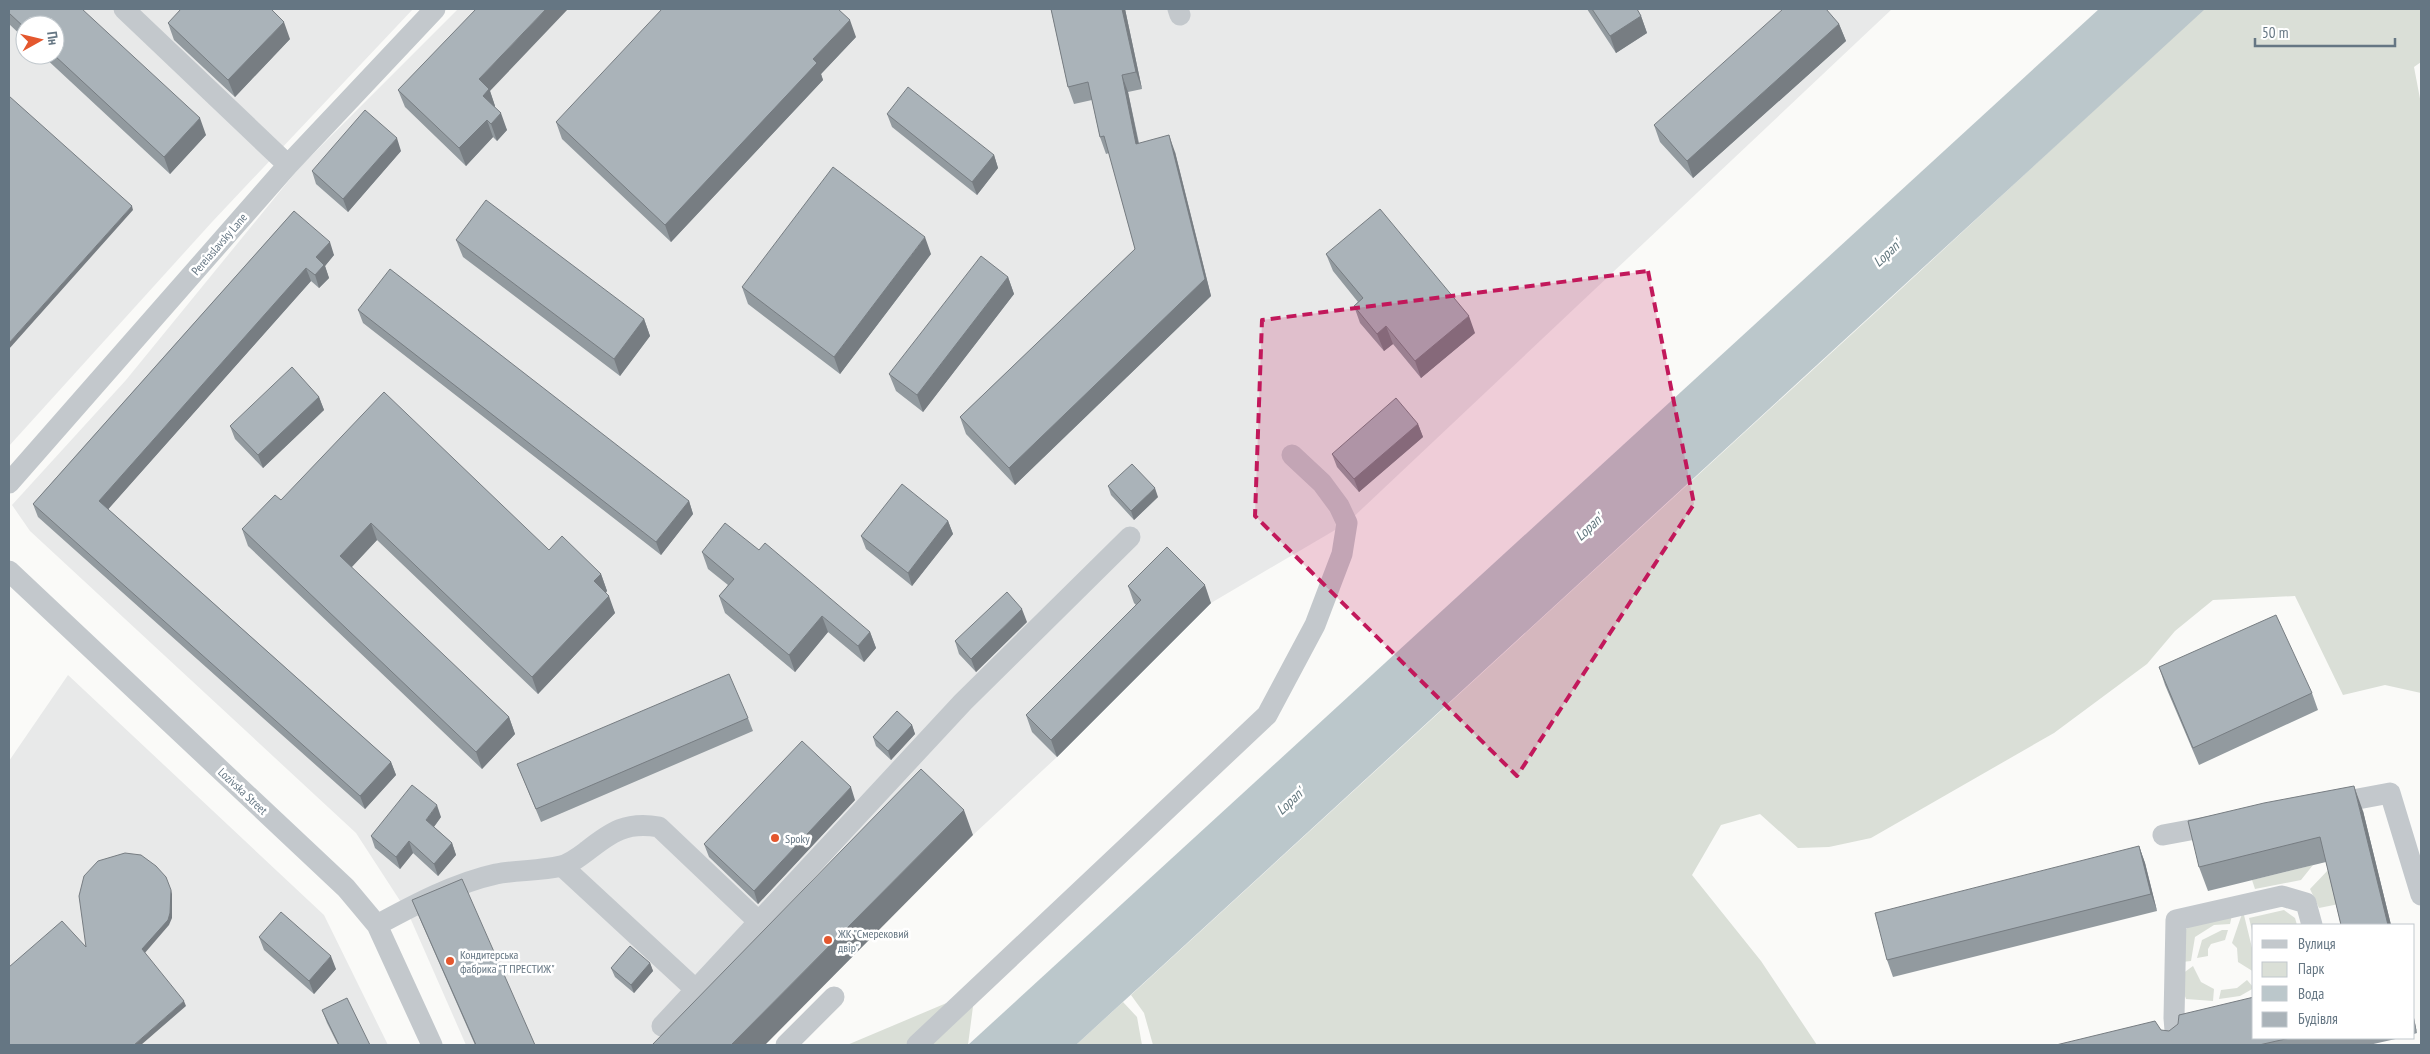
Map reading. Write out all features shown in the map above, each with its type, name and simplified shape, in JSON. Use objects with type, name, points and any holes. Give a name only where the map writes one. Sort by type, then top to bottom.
[{"type":"street","points":[[124,9],[288,165]]},
{"type":"street","name":"Pereiaslavsky Lane","points":[[9,484],[288,165],[435,9]]},
{"type":"street","points":[[917,1045],[1267,715],[1314,625],[1342,554],[1347,522],[1339,506],[1322,483],[1292,455]]},
{"type":"street","points":[[662,1026],[963,702],[1130,537]]},
{"type":"street","name":"Lozivska Street","points":[[9,571],[346,888],[377,925],[432,1045]]},
{"type":"street","points":[[2314,807],[2390,793],[2421,895]]},
{"type":"street","points":[[2163,835],[2238,821]]},
{"type":"street","points":[[377,925],[457,886],[496,874],[562,866],[577,859],[602,839],[628,825],[642,824],[659,827],[759,922]]},
{"type":"street","points":[[562,866],[696,990]]},
{"type":"street","points":[[2176,1043],[2182,1016],[2176,920],[2282,896],[2306,903],[2312,924]]},
{"type":"street","points":[[786,1045],[834,997]]},
{"type":"highlighted area","points":[[1648,271],[1694,504],[1517,776],[1255,516],[1262,320]]},
{"type":"shaded area","points":[[9,9],[413,9],[212,222],[9,446]]},
{"type":"shaded area","points":[[458,9],[1892,9],[1347,523],[1211,603],[1057,757],[973,835],[765,1045],[466,1045],[408,913],[356,833],[30,531],[12,505],[126,380],[299,168]]},
{"type":"shaded area","points":[[68,675],[324,915],[388,1045],[9,1045],[9,761]]},
{"type":"green space","points":[[2203,9],[2421,9],[2421,62],[2414,67],[2421,104],[2421,693],[2385,685],[2343,695],[2295,596],[2213,600],[2175,631],[2147,664],[2054,733],[1871,838],[1829,847],[1798,848],[1760,814],[1721,825],[1692,875],[1761,961],[1817,1045],[1153,1045],[1144,1013],[1131,995],[1902,288]]},
{"type":"green space","points":[[2313,865],[2301,880],[2255,889],[2252,880]]},
{"type":"green space","points":[[2330,868],[2339,904],[2319,908],[2310,889]]},
{"type":"green space","points":[[2284,910],[2295,918],[2297,924],[2252,924],[2252,931],[2249,918]]},
{"type":"green space","points":[[2243,911],[2252,948],[2252,971],[2238,962],[2237,948],[2232,943]]},
{"type":"green space","points":[[2232,915],[2230,924],[2214,925],[2195,937],[2191,961],[2182,962],[2185,930],[2191,925]]},
{"type":"green space","points":[[2222,930],[2228,930],[2225,940],[2211,944],[2208,949],[2208,956],[2197,958],[2202,940]]},
{"type":"green space","points":[[2193,966],[2201,982],[2214,989],[2213,1001],[2186,999],[2182,988],[2182,974]]},
{"type":"green space","points":[[2247,980],[2252,986],[2252,989],[2240,996],[2219,999],[2221,990],[2237,988]]},
{"type":"green space","points":[[975,991],[968,1045],[847,1045]]},
{"type":"green space","points":[[1123,1002],[1137,1017],[1142,1045],[1076,1045]]},
{"type":"water","name":"Lopan'","points":[[2099,9],[2205,9],[1076,1045],[968,1045]]},
{"type":"building","points":[[9,9],[82,9],[200,118],[164,157],[65,65],[65,15],[15,15],[15,19],[9,13]]},
{"type":"building","points":[[181,9],[271,9],[284,22],[228,80],[168,23]]},
{"type":"building","points":[[476,9],[546,9],[479,79],[489,89],[483,96],[501,113],[491,124],[487,120],[459,148],[398,90]]},
{"type":"building","points":[[662,9],[838,9],[850,20],[813,59],[817,63],[665,225],[556,122]]},
{"type":"building","points":[[1051,9],[1122,9],[1136,72],[1122,75],[1136,144],[1169,135],[1205,279],[1009,468],[960,417],[1135,249],[1104,136],[1100,137],[1088,82],[1068,87]]},
{"type":"building","points":[[1592,9],[1637,9],[1641,16],[1610,36]]},
{"type":"building","points":[[1783,9],[1826,9],[1839,24],[1687,161],[1654,125]]},
{"type":"building","points":[[908,87],[994,155],[972,182],[887,114]]},
{"type":"building","points":[[9,96],[132,206],[9,343]]},
{"type":"building","points":[[365,110],[397,138],[343,199],[312,171]]},
{"type":"building","points":[[833,167],[925,237],[834,357],[742,287]]},
{"type":"building","points":[[486,200],[644,319],[614,359],[456,240]]},
{"type":"building","points":[[1380,209],[1469,316],[1415,361],[1386,326],[1377,334],[1354,306],[1363,298],[1326,254]]},
{"type":"building","points":[[294,211],[330,242],[316,257],[324,265],[315,275],[306,268],[99,501],[391,762],[360,796],[33,504]]},
{"type":"building","points":[[981,256],[1008,277],[917,395],[889,374]]},
{"type":"building","points":[[390,269],[689,501],[656,542],[358,310]]},
{"type":"building","points":[[292,367],[319,397],[258,455],[230,426]]},
{"type":"building","points":[[384,392],[549,550],[562,536],[601,574],[594,581],[609,596],[532,677],[371,523],[340,556],[509,717],[476,752],[242,529],[275,495],[281,500]]},
{"type":"building","points":[[1396,398],[1418,424],[1354,479],[1332,454]]},
{"type":"building","points":[[1132,464],[1155,488],[1131,511],[1108,486]]},
{"type":"building","points":[[902,484],[948,521],[908,573],[861,536]]},
{"type":"building","points":[[725,523],[759,550],[765,543],[870,632],[858,646],[822,616],[789,655],[719,596],[734,579],[702,552]]},
{"type":"building","points":[[1167,547],[1205,585],[1051,740],[1026,715],[1141,600],[1128,586]]},
{"type":"building","points":[[1007,592],[1022,609],[971,659],[955,641]]},
{"type":"building","points":[[2276,615],[2312,693],[2193,748],[2159,667]]},
{"type":"building","points":[[729,674],[748,718],[536,809],[517,764]]},
{"type":"building","points":[[897,711],[912,725],[888,751],[873,737]]},
{"type":"building","points":[[802,741],[851,787],[754,891],[704,844]]},
{"type":"building","points":[[921,769],[964,810],[731,1045],[652,1045]]},
{"type":"building","points":[[412,785],[437,805],[426,820],[452,843],[434,864],[409,841],[396,857],[371,836]]},
{"type":"building","points":[[2354,786],[2388,924],[2341,924],[2320,837],[2199,867],[2188,821],[2264,803]]},
{"type":"building","points":[[2139,846],[2151,894],[1887,960],[1875,913]]},
{"type":"building","points":[[125,853],[141,855],[156,866],[166,877],[171,890],[168,920],[142,949],[184,1001],[134,1045],[9,1045],[9,967],[62,921],[86,947],[79,896],[84,876],[98,861]]},
{"type":"building","points":[[462,879],[535,1045],[476,1045],[412,900]]},
{"type":"building","points":[[281,912],[331,956],[309,981],[259,937]]},
{"type":"building","points":[[630,946],[650,963],[631,985],[611,968]]},
{"type":"building","points":[[2252,997],[2252,1039],[2286,1039],[2259,1045],[2056,1045],[2155,1021],[2161,1030],[2169,1031],[2178,1024],[2179,1015]]},
{"type":"building","points":[[347,998],[370,1045],[339,1045],[322,1010]]},
{"type":"place","name":"Spoky","points":[[775,838]]},
{"type":"place","name":"ЖК \"Смерековий двір\"","points":[[828,940]]},
{"type":"place","name":"Кондитерська фабрика \"Т ПРЕСТИЖ\"","points":[[450,961]]}]
